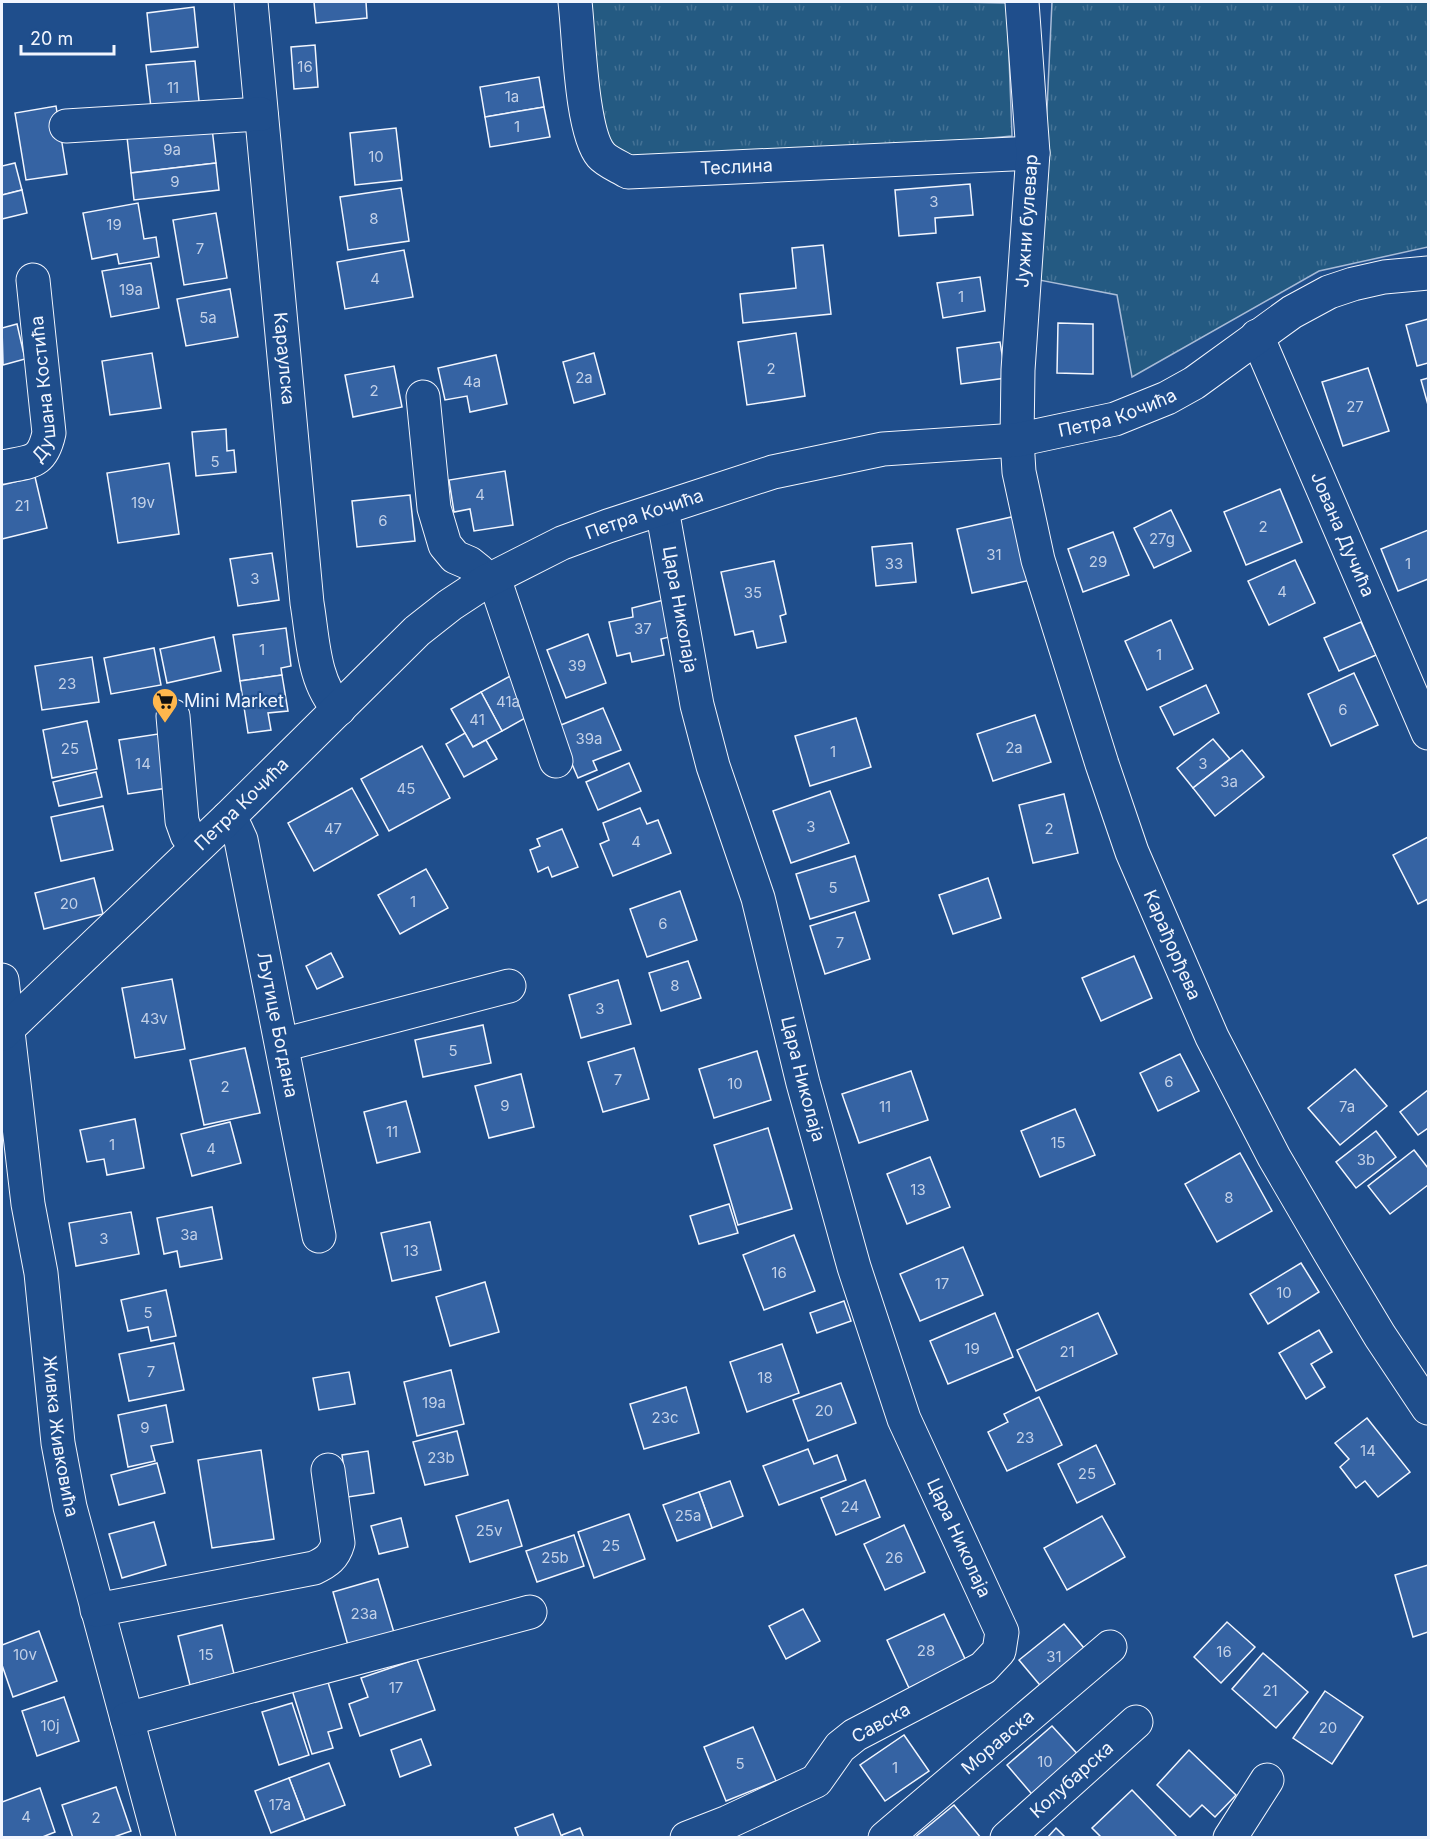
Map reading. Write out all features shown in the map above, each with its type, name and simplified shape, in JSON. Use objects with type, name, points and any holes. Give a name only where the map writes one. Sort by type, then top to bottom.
[{"type":"street","name":"Караулска","points":[[251,2],[307,603],[322,685],[329,699],[339,709]]},
{"type":"street","name":"Теслина","points":[[575,2],[591,138],[602,157],[628,172],[1033,153]]},
{"type":"street","name":"Јужни булевар","points":[[1017,440],[1018,370],[1033,153],[1022,2]]},
{"type":"street","points":[[66,126],[261,114]]},
{"type":"street","name":"Петра Кочића","points":[[4,1031],[228,818],[417,631],[450,605],[490,580],[562,543],[773,472],[883,449],[1017,440],[1115,419],[1146,407],[1194,383],[1292,312],[1329,292],[1353,284],[1384,278],[1428,273]]},
{"type":"street","name":"Душана Костића","points":[[2,467],[34,460],[45,451],[49,433],[33,280]]},
{"type":"street","name":"Јована Дучића","points":[[1257,336],[1428,733]]},
{"type":"street","points":[[423,398],[434,508],[445,545],[455,557],[469,563],[490,580],[556,761]]},
{"type":"street","name":"Карађорђева","points":[[1017,440],[1019,472],[1042,571],[1128,841],[1174,952],[1212,1037],[1274,1157],[1380,1336],[1428,1408]]},
{"type":"street","name":"Цара Николаја","points":[[662,509],[697,705],[713,766],[758,898],[802,1083],[854,1267],[904,1419],[1002,1632]]},
{"type":"street","points":[[173,716],[182,821],[187,835],[197,847]]},
{"type":"street","name":"Љутице Богдана","points":[[228,818],[237,829],[241,840],[319,1236]]},
{"type":"street","points":[[2,980],[4,1031]]},
{"type":"street","points":[[282,1046],[509,986]]},
{"type":"street","name":"Живка Живковића","points":[[4,1031],[28,1204],[41,1273],[58,1443],[70,1507],[159,1838]]},
{"type":"street","points":[[97,1610],[314,1568],[325,1563],[335,1554],[338,1543],[328,1470]]},
{"type":"street","points":[[127,1719],[530,1612]]},
{"type":"street","name":"Савска","points":[[687,1838],[728,1822],[816,1781],[840,1747],[855,1735],[982,1668],[999,1651],[1002,1632]]},
{"type":"street","name":"Моравска","points":[[885,1838],[1110,1647]]},
{"type":"street","name":"Колубарска","points":[[1007,1838],[1136,1722]]},
{"type":"street","points":[[1230,1838],[1267,1780]]},
{"type":"green space","points":[[575,2],[1007,3],[1012,136],[628,172],[601,157]]},
{"type":"green space","points":[[1052,2],[1428,2],[1428,247],[1319,271],[1132,377],[1117,295],[1039,280]]},
{"type":"building","points":[[314,2],[366,2],[367,18],[316,23]]},
{"type":"building","points":[[194,7],[198,47],[151,52],[147,13]]},
{"type":"building","points":[[315,45],[318,87],[294,89],[291,47]]},
{"type":"building","points":[[195,61],[200,111],[152,116],[146,65]]},
{"type":"building","points":[[539,77],[544,107],[485,117],[480,87]]},
{"type":"building","points":[[56,106],[67,174],[26,180],[15,113]]},
{"type":"building","points":[[544,107],[550,137],[490,147],[485,117]]},
{"type":"building","points":[[212,128],[216,163],[131,173],[127,137]]},
{"type":"building","points":[[396,128],[402,180],[355,185],[350,133]]},
{"type":"building","points":[[15,163],[22,190],[2,195],[2,166]]},
{"type":"building","points":[[216,163],[219,190],[134,200],[131,173]]},
{"type":"building","points":[[970,184],[973,215],[935,218],[936,233],[899,236],[895,190]]},
{"type":"building","points":[[401,188],[409,241],[348,250],[340,197]]},
{"type":"building","points":[[22,190],[27,213],[2,219],[2,195]]},
{"type":"building","points":[[138,203],[144,239],[156,237],[159,257],[119,264],[117,254],[92,259],[83,213]]},
{"type":"building","points":[[216,213],[227,278],[184,285],[173,220]]},
{"type":"building","points":[[823,245],[831,314],[743,323],[740,294],[796,288],[792,248]]},
{"type":"building","points":[[404,250],[413,297],[345,309],[337,262]]},
{"type":"building","points":[[151,263],[159,308],[111,317],[102,271]]},
{"type":"building","points":[[980,277],[985,311],[943,318],[937,283]]},
{"type":"building","points":[[230,289],[238,337],[186,346],[177,299]]},
{"type":"building","points":[[1428,319],[1428,363],[1417,366],[1406,325]]},
{"type":"building","points":[[1058,323],[1093,324],[1093,374],[1057,373]]},
{"type":"building","points":[[17,324],[25,359],[3,365],[2,328]]},
{"type":"building","points":[[796,333],[805,396],[747,405],[738,342]]},
{"type":"building","points":[[1000,342],[1006,378],[961,384],[957,348]]},
{"type":"building","points":[[152,353],[161,408],[110,415],[102,361]]},
{"type":"building","points":[[594,353],[605,394],[574,403],[563,362]]},
{"type":"building","points":[[496,355],[507,404],[470,412],[467,396],[445,400],[438,368]]},
{"type":"building","points":[[394,366],[402,407],[353,417],[345,375]]},
{"type":"building","points":[[1368,368],[1389,431],[1343,446],[1322,382]]},
{"type":"building","points":[[1428,378],[1428,405],[1421,380]]},
{"type":"building","points":[[226,429],[227,451],[234,450],[236,472],[196,476],[192,432]]},
{"type":"building","points":[[169,463],[179,534],[118,543],[107,473]]},
{"type":"building","points":[[505,471],[513,525],[474,531],[470,509],[454,512],[449,480]]},
{"type":"building","points":[[35,477],[47,528],[2,539],[2,485]]},
{"type":"building","points":[[1280,489],[1302,542],[1246,565],[1224,512]]},
{"type":"building","points":[[410,495],[415,541],[357,547],[352,501]]},
{"type":"building","points":[[1171,510],[1191,551],[1154,568],[1134,528]]},
{"type":"building","points":[[1016,516],[1031,580],[972,593],[957,529]]},
{"type":"building","points":[[1428,530],[1428,579],[1398,591],[1381,549]]},
{"type":"building","points":[[1113,532],[1129,575],[1083,592],[1068,549]]},
{"type":"building","points":[[912,543],[916,582],[876,586],[872,547]]},
{"type":"building","points":[[272,553],[279,600],[238,606],[230,559]]},
{"type":"building","points":[[1295,560],[1315,603],[1269,625],[1248,581]]},
{"type":"building","points":[[774,561],[786,614],[780,616],[786,642],[757,648],[753,631],[735,635],[721,572]]},
{"type":"building","points":[[668,599],[677,635],[661,639],[664,655],[632,662],[630,653],[617,656],[609,622],[633,617],[632,608]]},
{"type":"building","points":[[1171,620],[1193,669],[1147,690],[1125,641]]},
{"type":"building","points":[[1361,622],[1376,655],[1339,671],[1324,638]]},
{"type":"building","points":[[286,628],[291,666],[281,668],[282,675],[240,681],[233,635]]},
{"type":"building","points":[[588,634],[606,683],[566,698],[547,650]]},
{"type":"building","points":[[214,637],[221,671],[167,683],[160,649]]},
{"type":"building","points":[[154,648],[161,685],[111,694],[104,658]]},
{"type":"building","points":[[92,657],[99,702],[42,710],[35,666]]},
{"type":"building","points":[[1354,673],[1378,725],[1331,746],[1308,694]]},
{"type":"building","points":[[514,674],[536,712],[502,731],[481,692]]},
{"type":"building","points":[[282,675],[288,711],[268,713],[271,730],[248,733],[240,681]]},
{"type":"building","points":[[1206,685],[1219,713],[1174,735],[1160,707]]},
{"type":"building","points":[[481,692],[502,731],[473,747],[451,709]]},
{"type":"building","points":[[603,708],[621,750],[593,761],[597,770],[578,778],[556,727]]},
{"type":"building","points":[[1035,715],[1051,762],[993,781],[977,734]]},
{"type":"building","points":[[856,718],[871,767],[810,786],[795,736]]},
{"type":"building","points":[[87,721],[97,769],[52,778],[43,730]]},
{"type":"building","points":[[465,733],[473,747],[486,740],[497,759],[464,777],[446,744]]},
{"type":"building","points":[[158,734],[167,788],[128,794],[119,740]]},
{"type":"building","points":[[1213,739],[1230,759],[1193,788],[1177,768]]},
{"type":"building","points":[[422,746],[450,798],[389,831],[361,779]]},
{"type":"building","points":[[1242,750],[1264,777],[1215,816],[1193,788]]},
{"type":"building","points":[[629,763],[641,791],[598,810],[586,782]]},
{"type":"building","points":[[96,772],[102,797],[59,806],[53,782]]},
{"type":"building","points":[[352,788],[378,835],[314,871],[288,823]]},
{"type":"building","points":[[830,791],[849,843],[791,863],[773,811]]},
{"type":"building","points":[[1064,794],[1078,853],[1033,863],[1019,805]]},
{"type":"building","points":[[103,806],[113,850],[61,861],[51,817]]},
{"type":"building","points":[[640,808],[647,824],[658,820],[671,853],[613,876],[600,844],[609,840],[603,823]]},
{"type":"building","points":[[562,829],[578,867],[552,877],[548,867],[538,872],[530,850],[540,846],[537,839]]},
{"type":"building","points":[[1428,837],[1428,899],[1418,904],[1393,855]]},
{"type":"building","points":[[855,856],[869,901],[810,919],[796,874]]},
{"type":"building","points":[[426,869],[448,908],[400,934],[378,895]]},
{"type":"building","points":[[94,878],[103,914],[44,929],[35,893]]},
{"type":"building","points":[[988,878],[1001,918],[953,934],[939,895]]},
{"type":"building","points":[[680,891],[697,940],[647,957],[630,909]]},
{"type":"building","points":[[855,912],[870,959],[825,974],[810,926]]},
{"type":"building","points":[[331,953],[343,977],[317,989],[306,966]]},
{"type":"building","points":[[1134,956],[1152,998],[1101,1021],[1082,978]]},
{"type":"building","points":[[688,961],[701,998],[661,1011],[649,973]]},
{"type":"building","points":[[172,979],[185,1049],[135,1058],[122,988]]},
{"type":"building","points":[[618,980],[631,1024],[581,1038],[569,995]]},
{"type":"building","points":[[483,1025],[491,1063],[423,1077],[415,1040]]},
{"type":"building","points":[[245,1048],[260,1113],[204,1125],[190,1060]]},
{"type":"building","points":[[634,1048],[649,1099],[603,1112],[588,1062]]},
{"type":"building","points":[[757,1051],[771,1100],[714,1118],[699,1069]]},
{"type":"building","points":[[1180,1054],[1199,1091],[1158,1111],[1140,1073]]},
{"type":"building","points":[[1355,1069],[1387,1106],[1340,1145],[1308,1108]]},
{"type":"building","points":[[911,1071],[928,1120],[859,1143],[842,1094]]},
{"type":"building","points":[[521,1074],[534,1127],[489,1138],[475,1086]]},
{"type":"building","points":[[1428,1090],[1428,1128],[1418,1135],[1400,1112]]},
{"type":"building","points":[[406,1101],[420,1152],[377,1163],[364,1112]]},
{"type":"building","points":[[1075,1109],[1095,1155],[1040,1177],[1021,1131]]},
{"type":"building","points":[[135,1119],[144,1168],[107,1175],[104,1159],[87,1162],[80,1130]]},
{"type":"building","points":[[230,1122],[241,1163],[192,1176],[181,1134]]},
{"type":"building","points":[[768,1128],[792,1209],[738,1225],[714,1145]]},
{"type":"building","points":[[1376,1131],[1396,1157],[1356,1188],[1336,1162]]},
{"type":"building","points":[[1414,1150],[1428,1168],[1428,1185],[1390,1214],[1368,1186]]},
{"type":"building","points":[[1240,1153],[1272,1211],[1217,1242],[1185,1184]]},
{"type":"building","points":[[930,1157],[950,1207],[907,1224],[887,1174]]},
{"type":"building","points":[[729,1204],[738,1233],[699,1244],[690,1216]]},
{"type":"building","points":[[212,1207],[222,1259],[180,1267],[177,1251],[164,1254],[157,1218]]},
{"type":"building","points":[[131,1212],[139,1254],[76,1266],[69,1223]]},
{"type":"building","points":[[430,1222],[441,1270],[392,1281],[381,1233]]},
{"type":"building","points":[[794,1235],[815,1291],[764,1310],[743,1255]]},
{"type":"building","points":[[963,1247],[983,1295],[920,1321],[900,1274]]},
{"type":"building","points":[[1301,1263],[1319,1292],[1268,1324],[1250,1294]]},
{"type":"building","points":[[485,1282],[499,1332],[450,1346],[436,1297]]},
{"type":"building","points":[[166,1290],[176,1336],[151,1341],[148,1327],[128,1331],[121,1300]]},
{"type":"building","points":[[844,1301],[851,1321],[817,1333],[810,1313]]},
{"type":"building","points":[[995,1313],[1013,1357],[948,1384],[930,1341]]},
{"type":"building","points":[[1098,1313],[1117,1354],[1036,1391],[1017,1350]]},
{"type":"building","points":[[1319,1330],[1332,1352],[1311,1364],[1325,1387],[1306,1399],[1279,1353]]},
{"type":"building","points":[[174,1343],[184,1390],[129,1401],[119,1354]]},
{"type":"building","points":[[782,1344],[799,1393],[747,1412],[730,1362]]},
{"type":"building","points":[[451,1370],[464,1424],[417,1436],[404,1382]]},
{"type":"building","points":[[349,1372],[355,1404],[319,1410],[313,1378]]},
{"type":"building","points":[[841,1383],[856,1423],[808,1441],[793,1400]]},
{"type":"building","points":[[686,1387],[699,1433],[644,1449],[630,1404]]},
{"type":"building","points":[[1039,1397],[1062,1445],[1007,1471],[988,1432],[1008,1422],[1004,1414]]},
{"type":"building","points":[[166,1405],[173,1442],[151,1446],[155,1461],[128,1467],[118,1415]]},
{"type":"building","points":[[1367,1418],[1410,1472],[1378,1497],[1365,1481],[1356,1488],[1340,1467],[1349,1459],[1335,1443]]},
{"type":"building","points":[[457,1431],[468,1475],[425,1485],[413,1442]]},
{"type":"building","points":[[1096,1445],[1115,1484],[1077,1503],[1058,1464]]},
{"type":"building","points":[[808,1449],[814,1464],[837,1455],[846,1480],[779,1505],[763,1466]]},
{"type":"building","points":[[261,1450],[274,1539],[212,1548],[198,1460]]},
{"type":"building","points":[[368,1451],[374,1493],[348,1497],[342,1455]]},
{"type":"building","points":[[157,1463],[165,1493],[119,1505],[111,1475]]},
{"type":"building","points":[[865,1480],[880,1517],[836,1535],[821,1498]]},
{"type":"building","points":[[730,1481],[743,1516],[712,1528],[699,1492]]},
{"type":"building","points":[[699,1492],[712,1528],[677,1541],[663,1505]]},
{"type":"building","points":[[508,1500],[522,1546],[470,1562],[456,1516]]},
{"type":"building","points":[[629,1514],[645,1559],[594,1578],[578,1532]]},
{"type":"building","points":[[1102,1516],[1125,1557],[1067,1590],[1044,1548]]},
{"type":"building","points":[[401,1518],[408,1547],[379,1554],[371,1526]]},
{"type":"building","points":[[154,1522],[166,1565],[122,1578],[109,1534]]},
{"type":"building","points":[[904,1525],[925,1572],[885,1590],[864,1544]]},
{"type":"building","points":[[574,1535],[584,1566],[537,1582],[526,1551]]},
{"type":"building","points":[[1428,1565],[1428,1632],[1413,1637],[1395,1575]]},
{"type":"building","points":[[378,1579],[395,1636],[349,1649],[333,1592]]},
{"type":"building","points":[[803,1609],[820,1641],[786,1659],[769,1626]]},
{"type":"building","points":[[944,1614],[966,1661],[909,1688],[887,1640]]},
{"type":"building","points":[[1227,1622],[1255,1647],[1221,1683],[1194,1657]]},
{"type":"building","points":[[1064,1624],[1089,1654],[1044,1690],[1019,1660]]},
{"type":"building","points":[[222,1625],[234,1674],[190,1685],[178,1636]]},
{"type":"building","points":[[39,1631],[57,1681],[13,1697],[2,1665],[2,1645]]},
{"type":"building","points":[[1263,1653],[1308,1692],[1276,1728],[1232,1689]]},
{"type":"building","points":[[417,1659],[435,1710],[360,1736],[349,1704],[368,1697],[361,1678]]},
{"type":"building","points":[[327,1679],[342,1728],[328,1732],[333,1748],[312,1754],[292,1690]]},
{"type":"building","points":[[1325,1691],[1363,1717],[1332,1764],[1293,1738]]},
{"type":"building","points":[[64,1697],[79,1741],[37,1756],[22,1711]]},
{"type":"building","points":[[292,1703],[309,1755],[279,1765],[262,1712]]},
{"type":"building","points":[[1052,1726],[1082,1759],[1036,1799],[1007,1765]]},
{"type":"building","points":[[753,1727],[776,1781],[726,1801],[704,1747]]},
{"type":"building","points":[[904,1735],[929,1771],[885,1801],[860,1765]]},
{"type":"building","points":[[421,1739],[431,1765],[400,1777],[391,1750]]},
{"type":"building","points":[[1189,1750],[1236,1795],[1215,1817],[1202,1805],[1190,1817],[1157,1785]]},
{"type":"building","points":[[329,1763],[345,1805],[305,1820],[289,1778]]},
{"type":"building","points":[[289,1778],[305,1820],[271,1833],[255,1791]]},
{"type":"building","points":[[116,1787],[131,1831],[111,1838],[73,1838],[62,1805]]},
{"type":"building","points":[[40,1788],[55,1832],[40,1838],[2,1838],[2,1802]]},
{"type":"building","points":[[1132,1790],[1178,1838],[1102,1838],[1092,1828]]},
{"type":"building","points":[[954,1805],[981,1838],[914,1838]]},
{"type":"building","points":[[553,1814],[562,1838],[519,1838],[515,1828]]},
{"type":"building","points":[[580,1828],[584,1838],[563,1838],[562,1835]]},
{"type":"building","points":[[1056,1828],[1066,1838],[1047,1838]]},
{"type":"place","name":"Mini Market","points":[[165,724]]}]
